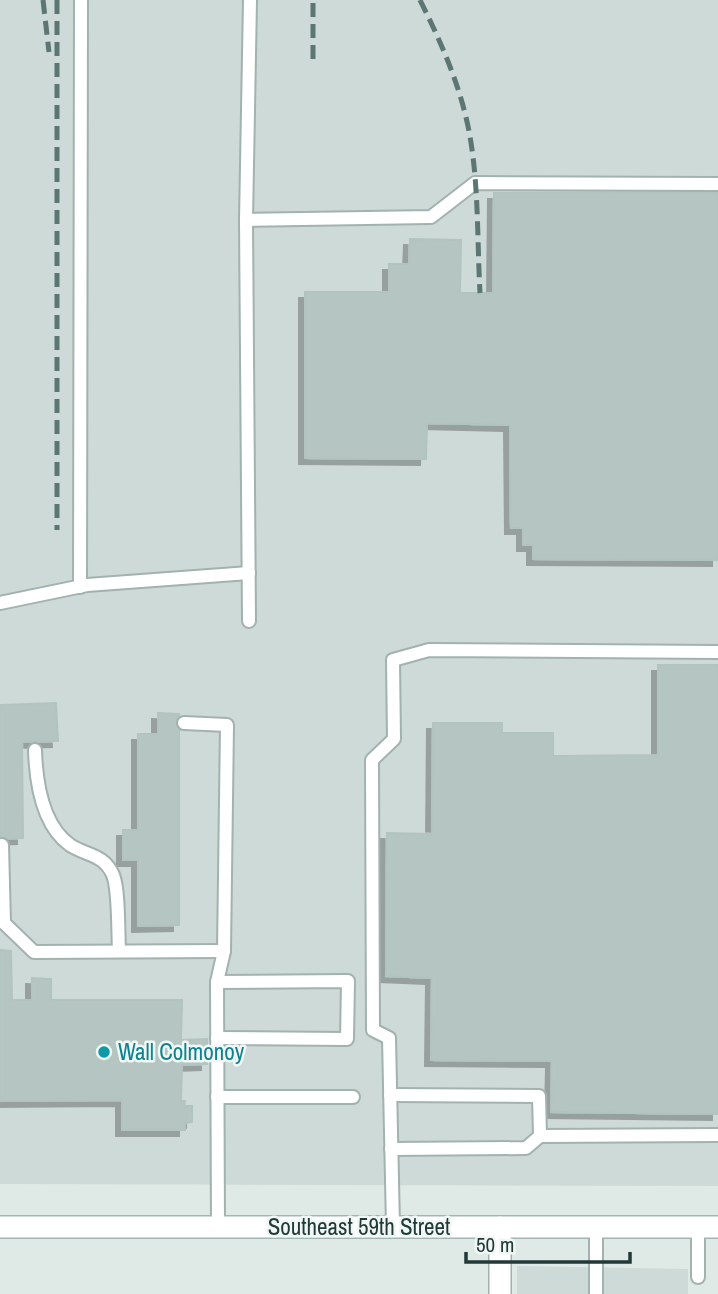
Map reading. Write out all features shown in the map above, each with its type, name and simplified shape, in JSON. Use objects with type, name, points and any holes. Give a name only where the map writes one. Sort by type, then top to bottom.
[{"type":"main road","name":"Southeast 59th Street","points":[[0,1227],[708,1227]]},
{"type":"main road","points":[[500,1227],[500,1294]]},
{"type":"lane","points":[[80,0],[80,587]]},
{"type":"lane","points":[[249,621],[246,220],[250,0]]},
{"type":"lane","points":[[246,220],[431,217],[475,183],[718,184]]},
{"type":"lane","points":[[0,603],[80,587],[249,573]]},
{"type":"lane","points":[[393,1227],[389,1038],[373,1030],[372,760],[394,739],[394,660],[429,650],[718,652]]},
{"type":"lane","points":[[184,723],[227,725],[224,951],[216,982],[218,1227]]},
{"type":"lane","points":[[35,750],[36,781],[53,827],[69,844],[105,861],[115,878],[119,951]]},
{"type":"lane","points":[[2,845],[4,923],[34,952],[224,951]]},
{"type":"lane","points":[[216,982],[348,981],[347,1039],[217,1038]]},
{"type":"lane","points":[[390,1095],[539,1096],[540,1136]]},
{"type":"lane","points":[[217,1097],[353,1097]]},
{"type":"lane","points":[[391,1149],[526,1148],[540,1136],[718,1135]]},
{"type":"lane","points":[[596,1227],[596,1294]]},
{"type":"lane","points":[[698,1277],[708,1227]]},
{"type":"shaded area","points":[[0,0],[718,0],[718,1186],[0,1184]]},
{"type":"shaded area","points":[[517,1266],[688,1269],[688,1294],[517,1294]]},
{"type":"building","points":[[718,192],[718,560],[533,559],[533,545],[523,545],[523,528],[511,528],[510,425],[427,423],[426,459],[305,458],[305,292],[389,292],[389,264],[409,264],[410,239],[461,240],[460,293],[493,293],[494,193]]},
{"type":"building","points":[[658,665],[718,665],[718,1114],[551,1112],[552,1061],[431,1060],[432,978],[386,976],[387,833],[432,834],[433,723],[502,723],[502,733],[553,733],[553,756],[658,755]]},
{"type":"building","points":[[56,703],[58,741],[22,742],[23,838],[0,839],[0,705]]},
{"type":"building","points":[[158,713],[179,714],[179,925],[138,926],[138,860],[123,860],[123,830],[138,830],[138,734],[158,734]]},
{"type":"building","name":"Wall Colmonoy","points":[[0,950],[11,951],[12,1000],[32,1000],[32,978],[51,979],[51,1000],[182,1000],[181,1040],[207,1039],[207,1064],[182,1065],[181,1101],[185,1101],[184,1106],[192,1106],[192,1122],[185,1123],[185,1130],[122,1130],[122,1100],[0,1101]]},
{"type":"railway","points":[[43,0],[49,52]]},
{"type":"railway","points":[[57,0],[57,530]]},
{"type":"railway","points":[[313,0],[313,59]]},
{"type":"railway","points":[[420,0],[449,64],[469,131],[476,191],[480,293]]},
{"type":"place","name":"Wall Colmonoy","points":[[104,1052]]}]
